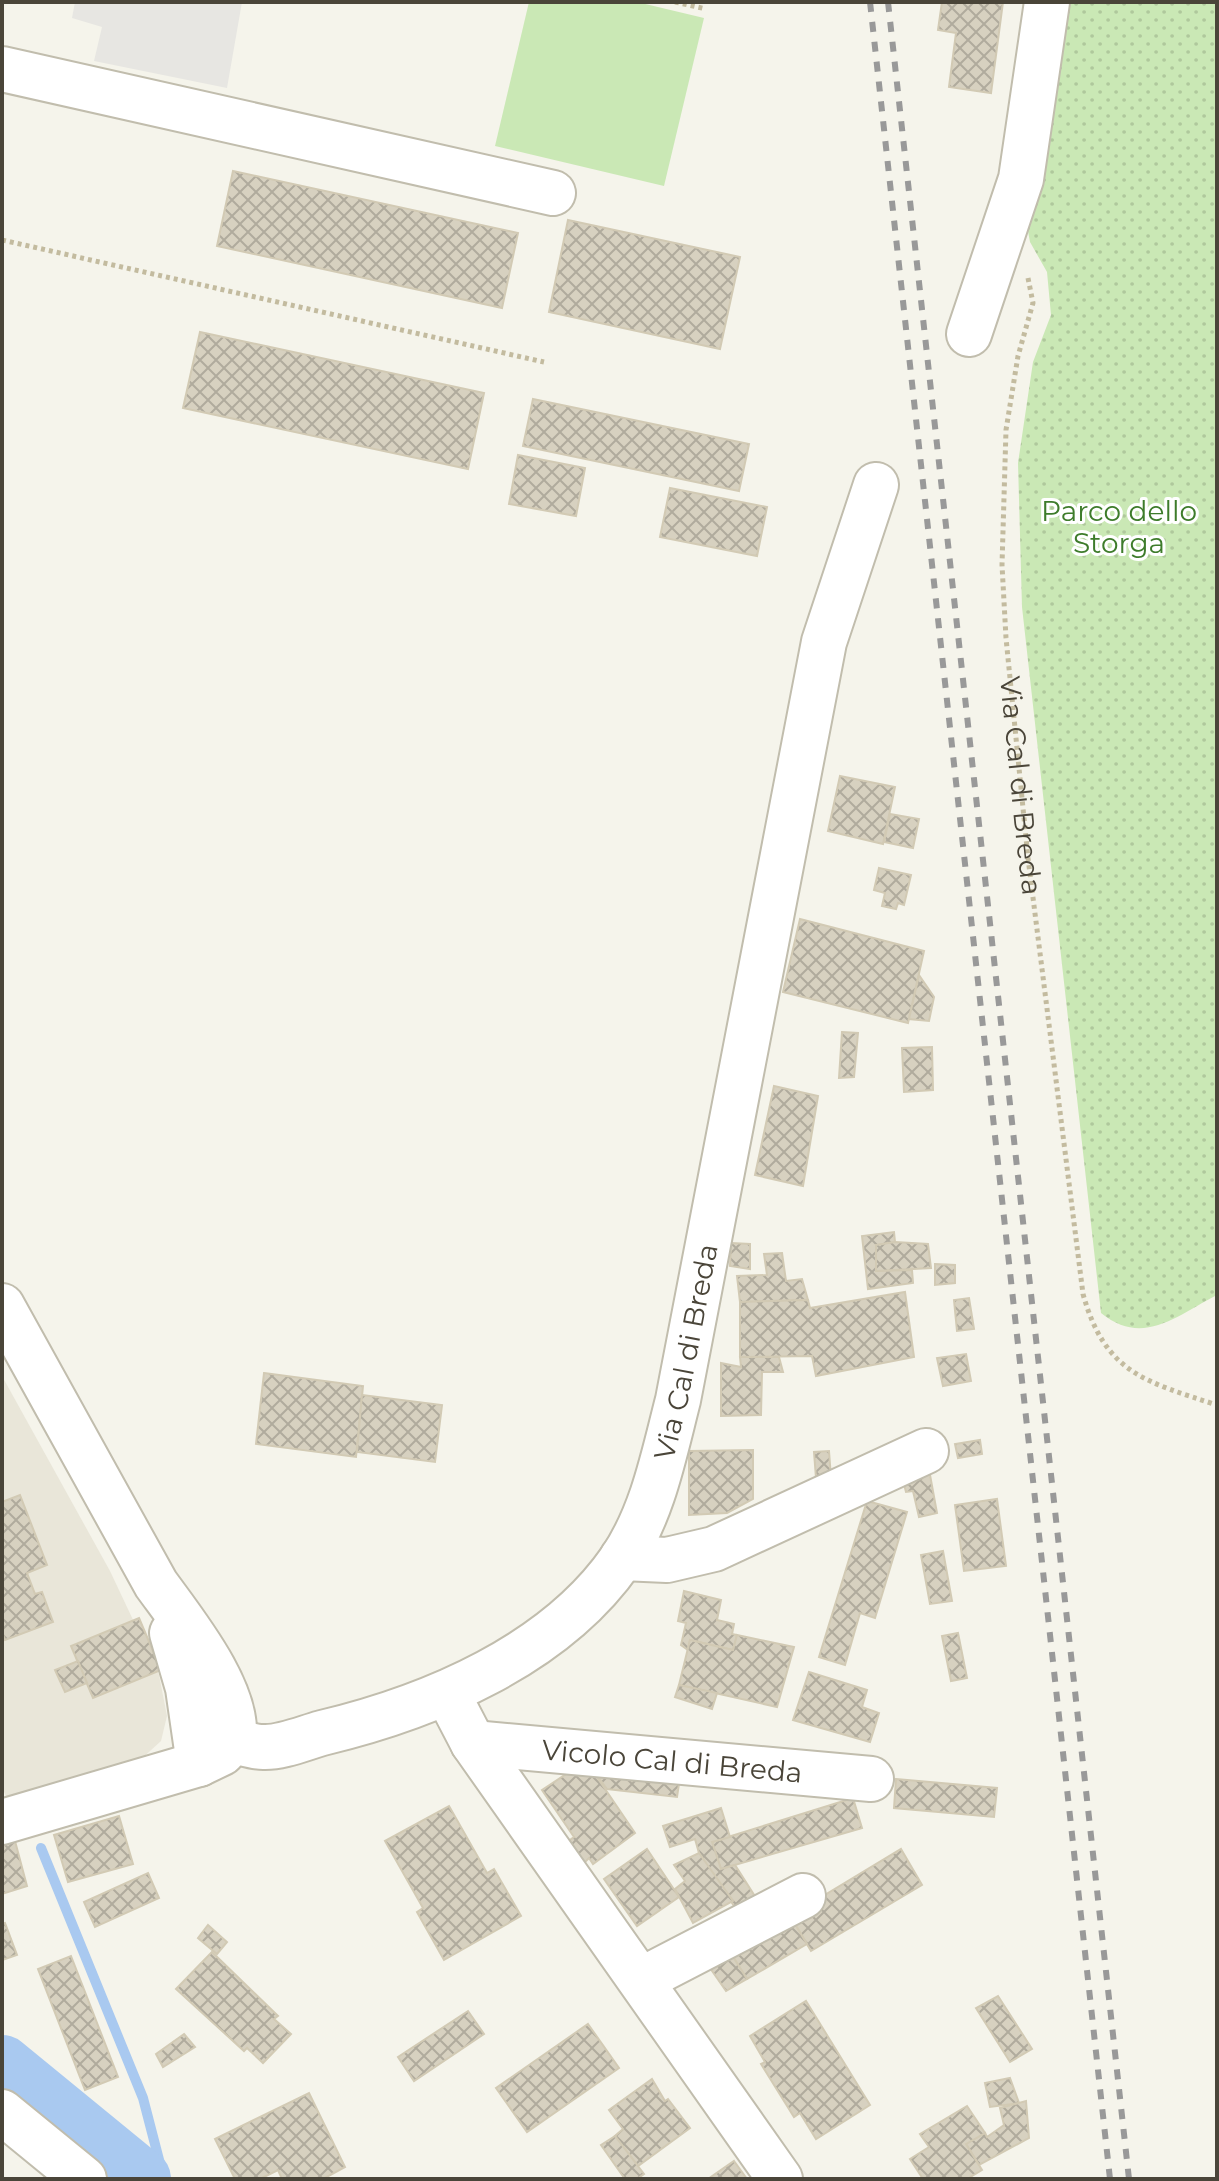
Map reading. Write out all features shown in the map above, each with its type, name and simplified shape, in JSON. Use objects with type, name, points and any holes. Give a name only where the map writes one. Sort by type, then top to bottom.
[{"type":"street","points":[[969,334],[1021,179],[1047,2]]},
{"type":"street","points":[[2,69],[553,193]]},
{"type":"street","name":"Via Cal di Breda","points":[[2,1822],[216,1752],[265,1747],[356,1725],[447,1693],[558,1625],[602,1584],[622,1558],[656,1487],[678,1400],[824,642],[876,485]]},
{"type":"street","points":[[2,1306],[156,1584],[188,1688],[216,1752]]},
{"type":"street","points":[[622,1558],[667,1560],[714,1549],[926,1451]]},
{"type":"street","name":"Vicolo Cal di Breda","points":[[447,1693],[473,1743],[780,2179]]},
{"type":"street","name":"Vicolo Cal di Breda","points":[[473,1743],[871,1779]]},
{"type":"street","points":[[641,1980],[803,1896]]},
{"type":"street","points":[[2,2112],[84,2179]]},
{"type":"path","points":[[675,2],[706,9]]},
{"type":"path","points":[[2,240],[544,362]]},
{"type":"path","name":"Via Cal di Breda","points":[[994,259],[1014,259],[1032,286],[1033,303],[1018,356],[1006,430],[1002,565],[1026,844],[1081,1279],[1089,1316],[1111,1352],[1148,1383],[1217,1405]]},
{"type":"shaded area","points":[[75,2],[242,2],[227,88],[94,61],[102,27],[72,18]]},
{"type":"shaded area","points":[[2,1376],[110,1571],[159,1675],[167,1716],[161,1741],[139,1761],[8,1801],[2,1787]]},
{"type":"green space","points":[[529,2],[637,2],[704,18],[664,186],[495,146]]},
{"type":"green space","name":"Parco dello Storga","points":[[1068,2],[1217,2],[1217,1295],[1173,1319],[1145,1328],[1116,1323],[1101,1313],[1022,607],[1018,463],[1033,362],[1051,315],[1047,272],[1030,242],[1024,210],[1049,140]]},
{"type":"building","points":[[942,2],[1003,2],[991,93],[949,87],[956,33],[938,30]]},
{"type":"building","points":[[233,171],[518,233],[502,308],[217,246]]},
{"type":"building","points":[[568,220],[740,257],[720,349],[549,312]]},
{"type":"building","points":[[200,332],[484,393],[468,469],[183,408]]},
{"type":"building","points":[[533,399],[749,444],[739,491],[523,446]]},
{"type":"building","points":[[518,455],[585,468],[576,516],[509,504]]},
{"type":"building","points":[[670,488],[767,507],[757,556],[660,537]]},
{"type":"building","points":[[840,776],[895,787],[883,844],[828,831]]},
{"type":"building","points":[[890,814],[919,819],[913,848],[884,842]]},
{"type":"building","points":[[879,868],[911,875],[904,905],[898,903],[896,909],[882,906],[885,893],[874,890]]},
{"type":"building","points":[[800,919],[924,951],[908,1023],[783,992]]},
{"type":"building","points":[[919,975],[934,997],[929,1021],[909,1019]]},
{"type":"building","points":[[842,1032],[858,1033],[854,1077],[839,1078]]},
{"type":"building","points":[[932,1047],[933,1090],[904,1092],[902,1048]]},
{"type":"building","points":[[774,1086],[818,1096],[803,1186],[755,1175]]},
{"type":"building","points":[[894,1232],[895,1242],[876,1245],[876,1271],[912,1270],[913,1283],[868,1289],[862,1236]]},
{"type":"building","points":[[895,1242],[928,1244],[931,1268],[876,1271],[876,1245]]},
{"type":"building","points":[[731,1243],[750,1244],[750,1269],[730,1266]]},
{"type":"building","points":[[782,1253],[786,1281],[802,1279],[808,1300],[740,1302],[737,1276],[767,1275],[764,1254]]},
{"type":"building","points":[[935,1264],[955,1265],[955,1283],[935,1285]]},
{"type":"building","points":[[905,1292],[914,1357],[816,1376],[812,1356],[740,1357],[740,1302],[808,1300],[810,1308]]},
{"type":"building","points":[[969,1298],[974,1329],[957,1331],[954,1300]]},
{"type":"building","points":[[966,1354],[971,1381],[943,1386],[937,1358]]},
{"type":"building","points":[[740,1357],[779,1357],[783,1372],[762,1372],[761,1415],[721,1416],[721,1363],[741,1367]]},
{"type":"building","points":[[264,1373],[363,1386],[356,1457],[256,1444]]},
{"type":"building","points":[[362,1395],[442,1405],[435,1462],[357,1452]]},
{"type":"building","points":[[980,1440],[982,1454],[958,1458],[955,1444]]},
{"type":"building","points":[[753,1450],[753,1499],[727,1513],[689,1515],[689,1451]]},
{"type":"building","points":[[829,1451],[831,1478],[816,1478],[814,1452]]},
{"type":"building","points":[[928,1464],[937,1513],[919,1517],[913,1491],[906,1492],[901,1473]]},
{"type":"building","points":[[20,1495],[47,1565],[27,1573],[35,1594],[42,1592],[53,1622],[5,1640],[2,1632],[2,1502]]},
{"type":"building","points":[[997,1499],[1006,1566],[964,1571],[955,1505]]},
{"type":"building","points":[[867,1501],[907,1512],[875,1618],[860,1613],[845,1665],[819,1657]]},
{"type":"building","points":[[943,1551],[952,1601],[930,1604],[921,1555]]},
{"type":"building","points":[[684,1591],[721,1600],[717,1620],[734,1624],[732,1634],[737,1635],[733,1650],[690,1640],[688,1650],[681,1645],[686,1623],[678,1621]]},
{"type":"building","points":[[139,1618],[161,1670],[93,1698],[71,1646]]},
{"type":"building","points":[[958,1633],[967,1678],[951,1681],[942,1636]]},
{"type":"building","points":[[737,1635],[794,1647],[777,1707],[679,1685],[690,1640],[733,1650]]},
{"type":"building","points":[[78,1661],[87,1683],[65,1692],[55,1670]]},
{"type":"building","points":[[809,1672],[867,1690],[862,1707],[879,1713],[870,1742],[793,1720]]},
{"type":"building","points":[[679,1685],[717,1693],[712,1709],[675,1697]]},
{"type":"building","points":[[586,1761],[681,1771],[677,1797],[607,1789]]},
{"type":"building","points":[[586,1761],[635,1833],[593,1864],[589,1858],[579,1868],[563,1845],[574,1837],[542,1790]]},
{"type":"building","points":[[896,1779],[997,1788],[994,1817],[894,1808]]},
{"type":"building","points":[[853,1798],[862,1828],[721,1869],[712,1842]]},
{"type":"building","points":[[449,1806],[487,1873],[494,1869],[521,1916],[444,1960],[417,1912],[423,1908],[385,1841]]},
{"type":"building","points":[[721,1808],[730,1837],[712,1842],[721,1869],[735,1865],[756,1898],[736,1909],[699,1853],[695,1839],[670,1847],[663,1826]]},
{"type":"building","points":[[119,1816],[133,1864],[68,1882],[54,1835]]},
{"type":"building","points":[[15,1841],[27,1886],[2,1894],[2,1845]]},
{"type":"building","points":[[647,1849],[679,1897],[637,1926],[604,1879]]},
{"type":"building","points":[[901,1849],[922,1885],[811,1951],[790,1916]]},
{"type":"building","points":[[699,1853],[733,1901],[693,1923],[675,1889],[685,1881],[674,1865]]},
{"type":"building","points":[[148,1873],[159,1898],[95,1927],[84,1902]]},
{"type":"building","points":[[790,1916],[807,1944],[747,1979],[730,1952]]},
{"type":"building","points":[[5,1923],[17,1955],[2,1960],[2,1924]]},
{"type":"building","points":[[208,1925],[227,1942],[217,1954],[198,1938]]},
{"type":"building","points":[[212,1952],[278,2016],[274,2019],[291,2034],[263,2063],[247,2048],[244,2051],[176,1989]]},
{"type":"building","points":[[730,1952],[747,1979],[726,1991],[710,1968]]},
{"type":"building","points":[[71,1956],[118,2077],[85,2090],[38,1969]]},
{"type":"building","points":[[998,1996],[1032,2049],[1010,2062],[976,2008]]},
{"type":"building","points":[[806,2001],[870,2105],[816,2139],[800,2113],[794,2117],[761,2064],[765,2062],[750,2036]]},
{"type":"building","points":[[468,2011],[484,2034],[414,2081],[398,2057]]},
{"type":"building","points":[[588,2024],[619,2068],[527,2132],[496,2088]]},
{"type":"building","points":[[184,2034],[195,2047],[163,2067],[156,2054]]},
{"type":"building","points":[[1010,2078],[1019,2103],[990,2107],[985,2083]]},
{"type":"building","points":[[652,2079],[665,2101],[668,2099],[690,2128],[638,2166],[615,2136],[623,2129],[609,2110]]},
{"type":"building","points":[[309,2093],[345,2167],[323,2179],[282,2179],[278,2170],[260,2179],[235,2179],[215,2139]]},
{"type":"building","points":[[1026,2101],[1029,2138],[979,2165],[966,2144],[985,2133],[987,2137],[1004,2125],[1000,2108]]},
{"type":"building","points":[[967,2106],[985,2133],[966,2144],[982,2170],[967,2179],[923,2179],[910,2159],[929,2147],[920,2134]]},
{"type":"building","points":[[615,2136],[644,2174],[637,2179],[625,2179],[601,2145]]},
{"type":"building","points":[[734,2161],[747,2179],[708,2179]]},
{"type":"waterway","points":[[41,1848],[143,2098],[164,2179]]},
{"type":"waterway","points":[[2,2066],[140,2179]]},
{"type":"railway","points":[[870,2],[1110,2179]]},
{"type":"railway","points":[[888,2],[1129,2179]]}]
